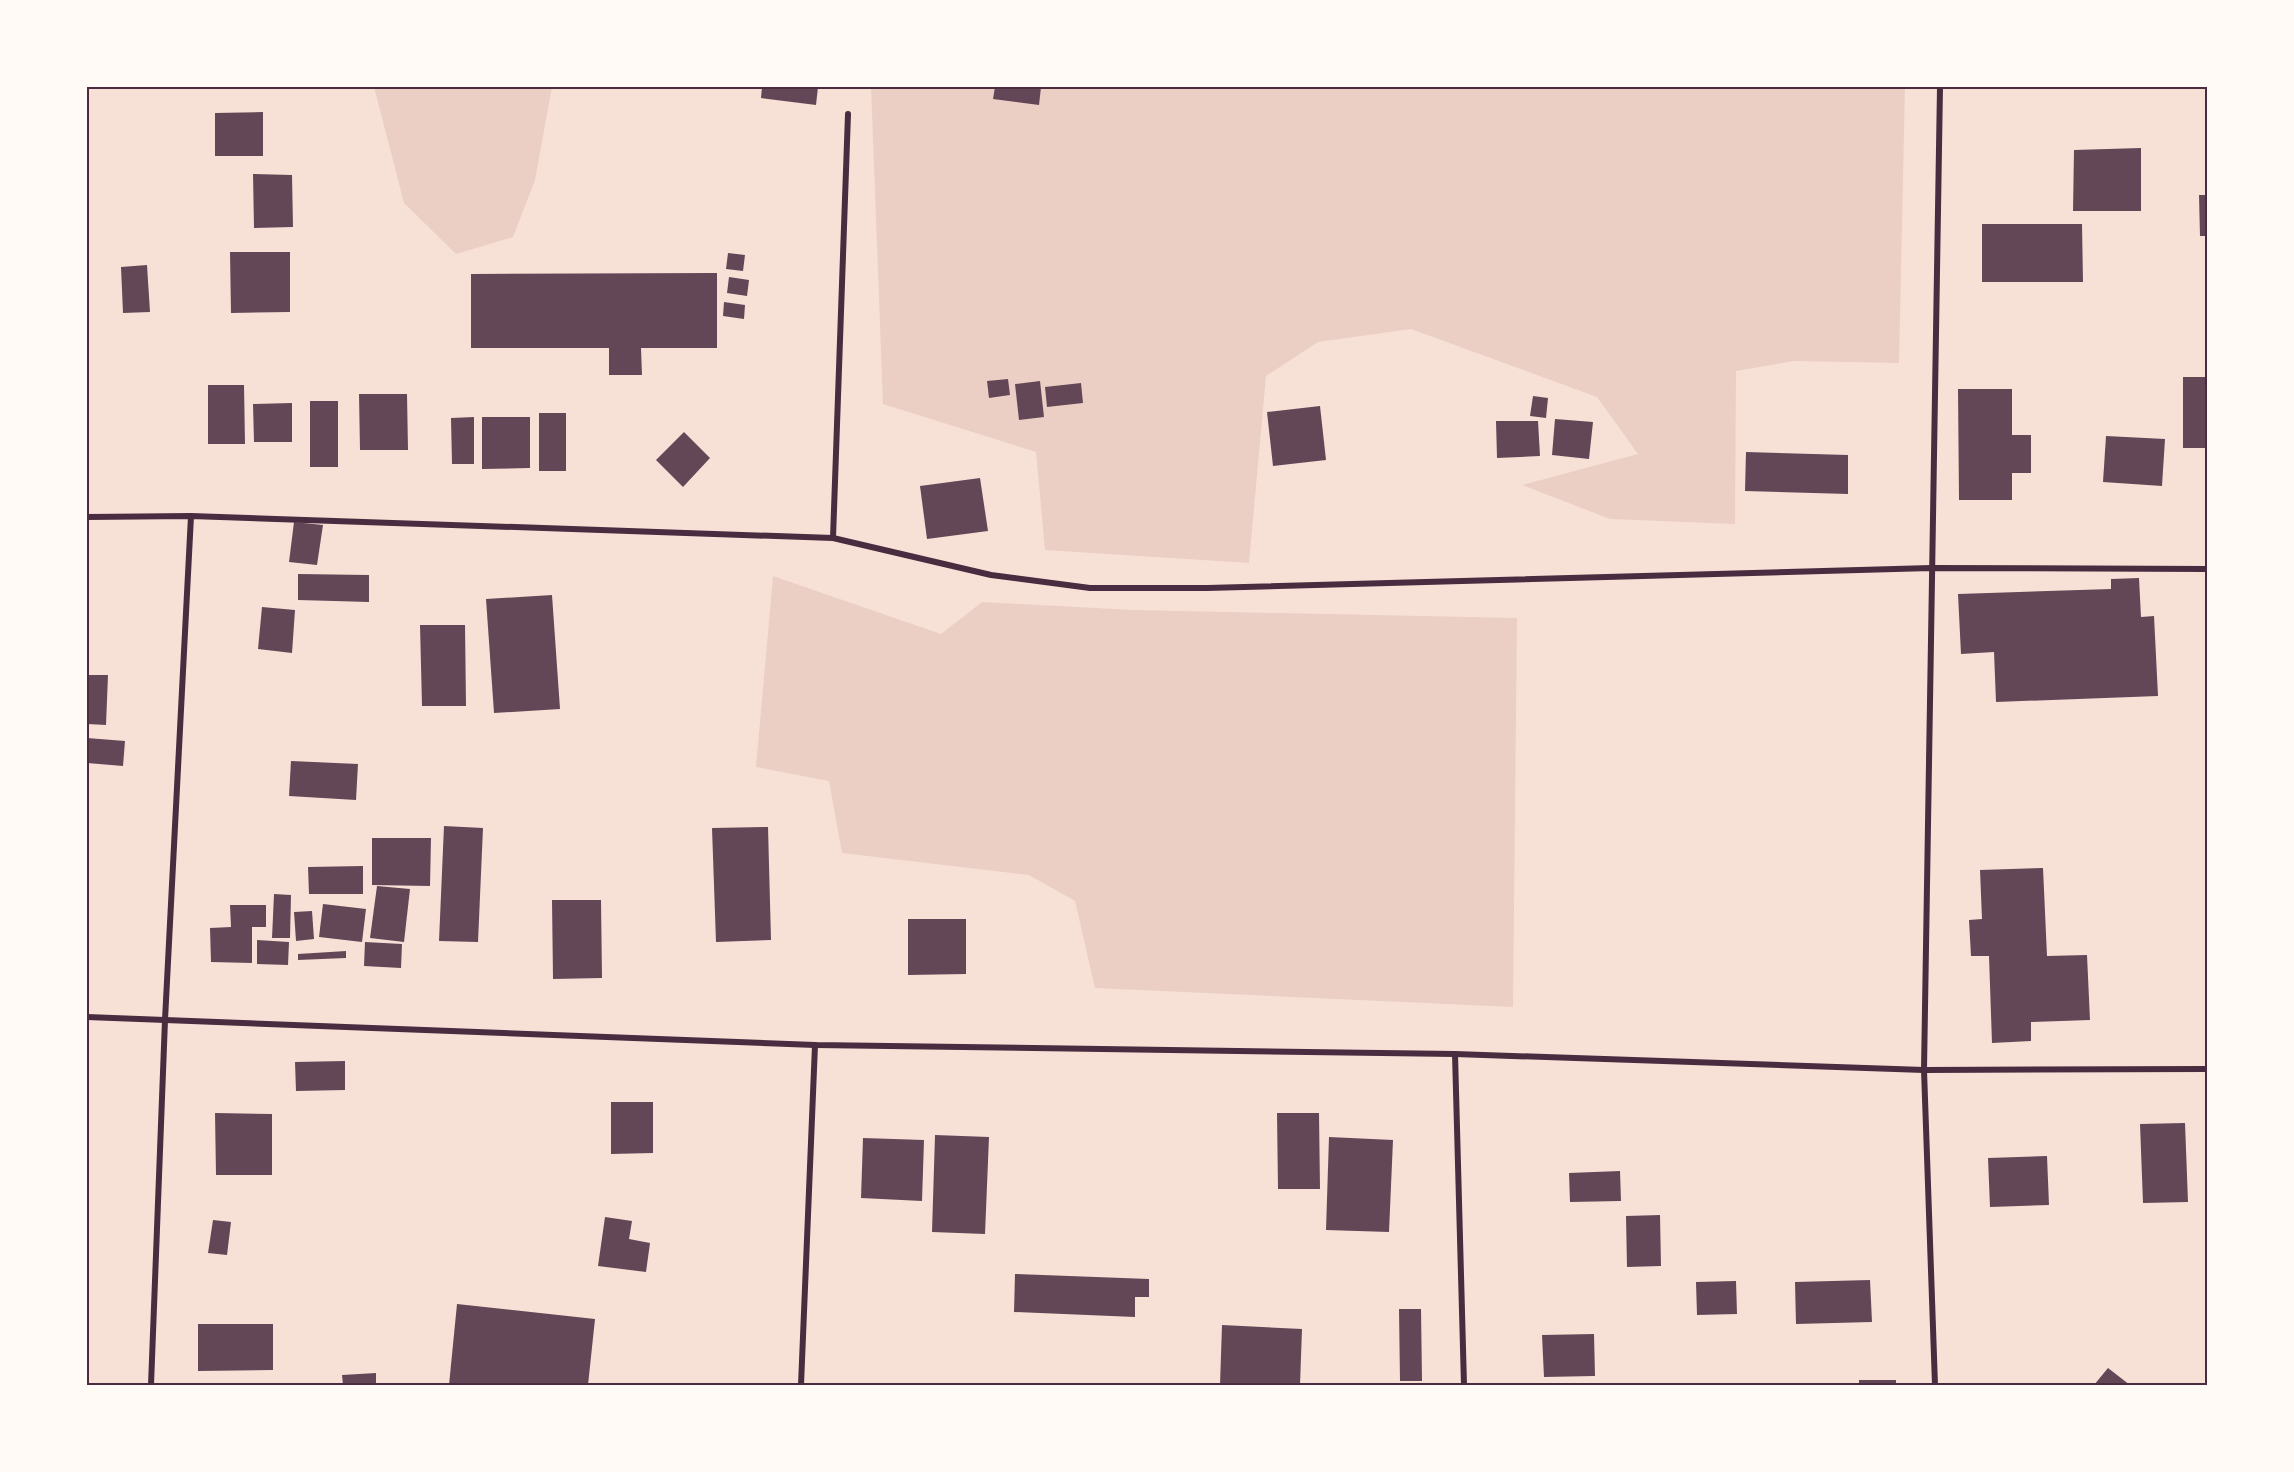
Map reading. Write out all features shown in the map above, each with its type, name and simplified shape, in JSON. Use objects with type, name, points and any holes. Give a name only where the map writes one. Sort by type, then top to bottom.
[{"type":"street","points":[[1935,1385],[1924,1070],[1940,87]]},
{"type":"street","points":[[833,538],[848,114]]},
{"type":"street","points":[[87,517],[191,516],[833,538],[991,575],[1090,588],[1207,588],[1931,568],[2207,569]]},
{"type":"street","points":[[151,1385],[165,1020],[191,516]]},
{"type":"street","points":[[87,1017],[815,1045],[1455,1054],[1924,1070],[2207,1069]]},
{"type":"street","points":[[801,1385],[815,1045]]},
{"type":"street","points":[[1455,1054],[1464,1385]]},
{"type":"shaded area","points":[[374,87],[552,87],[535,180],[513,237],[456,254],[404,203]]},
{"type":"shaded area","points":[[871,87],[1905,87],[1899,363],[1794,361],[1736,371],[1735,524],[1610,519],[1522,485],[1638,454],[1597,397],[1411,329],[1318,342],[1266,376],[1249,563],[1045,550],[1036,452],[883,404]]},
{"type":"shaded area","points":[[773,576],[941,634],[982,602],[1134,610],[1517,618],[1513,1007],[1095,988],[1075,901],[1029,875],[842,853],[829,781],[756,767]]},
{"type":"building","points":[[762,87],[818,87],[816,105],[761,98]]},
{"type":"building","points":[[995,87],[1041,87],[1039,105],[993,99]]},
{"type":"building","points":[[263,112],[263,156],[215,156],[215,113]]},
{"type":"building","points":[[2141,148],[2141,211],[2073,211],[2074,150]]},
{"type":"building","points":[[253,174],[292,175],[293,227],[254,228]]},
{"type":"building","points":[[2199,195],[2207,195],[2207,236],[2200,236]]},
{"type":"building","points":[[1982,224],[2082,224],[2083,282],[1982,282]]},
{"type":"building","points":[[230,252],[290,252],[290,312],[231,313]]},
{"type":"building","points":[[728,253],[745,255],[743,271],[726,269]]},
{"type":"building","points":[[147,265],[150,312],[123,313],[121,267]]},
{"type":"building","points":[[717,273],[717,348],[641,348],[642,375],[609,375],[609,348],[471,348],[471,274]]},
{"type":"building","points":[[729,277],[749,280],[747,296],[727,293]]},
{"type":"building","points":[[724,302],[745,305],[744,319],[723,316]]},
{"type":"building","points":[[2183,377],[2207,377],[2207,448],[2183,448]]},
{"type":"building","points":[[1008,379],[1010,395],[989,398],[987,381]]},
{"type":"building","points":[[1040,381],[1044,417],[1019,420],[1015,384]]},
{"type":"building","points":[[1081,383],[1083,403],[1047,407],[1045,387]]},
{"type":"building","points":[[208,385],[244,385],[245,444],[208,444]]},
{"type":"building","points":[[1958,389],[2012,389],[2012,435],[2031,435],[2031,473],[2012,473],[2012,500],[1959,500]]},
{"type":"building","points":[[359,394],[407,394],[408,450],[360,450]]},
{"type":"building","points":[[1533,396],[1548,398],[1546,418],[1530,416]]},
{"type":"building","points":[[310,401],[338,401],[338,467],[310,467]]},
{"type":"building","points":[[292,403],[292,442],[254,442],[253,404]]},
{"type":"building","points":[[1320,406],[1326,460],[1273,466],[1267,412]]},
{"type":"building","points":[[539,413],[566,413],[566,471],[539,471]]},
{"type":"building","points":[[474,417],[474,464],[452,464],[451,418]]},
{"type":"building","points":[[482,417],[530,417],[530,468],[482,469]]},
{"type":"building","points":[[1555,419],[1593,422],[1589,459],[1552,455]]},
{"type":"building","points":[[1496,421],[1538,421],[1540,456],[1497,458]]},
{"type":"building","points":[[684,432],[710,458],[683,487],[656,460]]},
{"type":"building","points":[[2106,436],[2165,439],[2162,486],[2103,482]]},
{"type":"building","points":[[1746,452],[1848,455],[1848,494],[1745,491]]},
{"type":"building","points":[[980,478],[988,531],[927,539],[920,486]]},
{"type":"building","points":[[294,522],[323,525],[317,565],[289,562]]},
{"type":"building","points":[[298,574],[369,575],[369,602],[298,600]]},
{"type":"building","points":[[2139,578],[2141,617],[2154,616],[2158,696],[1996,702],[1994,652],[1961,654],[1958,594],[2111,589],[2111,579]]},
{"type":"building","points":[[552,595],[560,709],[494,713],[486,599]]},
{"type":"building","points":[[262,607],[295,610],[292,653],[258,649]]},
{"type":"building","points":[[420,625],[465,625],[466,706],[422,706]]},
{"type":"building","points":[[87,675],[108,675],[106,725],[87,724]]},
{"type":"building","points":[[87,738],[125,741],[123,766],[87,763]]},
{"type":"building","points":[[291,761],[358,764],[356,800],[289,796]]},
{"type":"building","points":[[444,826],[483,828],[478,942],[439,941]]},
{"type":"building","points":[[768,827],[771,940],[716,942],[712,828]]},
{"type":"building","points":[[372,838],[431,838],[430,886],[372,885]]},
{"type":"building","points":[[363,866],[363,894],[309,894],[308,867]]},
{"type":"building","points":[[2043,868],[2047,956],[2087,955],[2090,1020],[2031,1022],[2031,1041],[1992,1043],[1989,956],[1971,956],[1969,920],[1982,919],[1980,870]]},
{"type":"building","points":[[377,886],[410,889],[404,942],[370,938]]},
{"type":"building","points":[[274,894],[291,895],[290,938],[272,938]]},
{"type":"building","points":[[552,900],[601,900],[602,978],[553,979]]},
{"type":"building","points":[[323,904],[366,909],[362,942],[319,937]]},
{"type":"building","points":[[230,905],[266,905],[266,927],[252,927],[252,963],[211,962],[210,928],[231,927]]},
{"type":"building","points":[[312,911],[314,939],[296,941],[294,912]]},
{"type":"building","points":[[908,919],[966,919],[966,974],[908,975]]},
{"type":"building","points":[[257,940],[289,942],[288,965],[257,964]]},
{"type":"building","points":[[365,942],[402,944],[401,968],[364,966]]},
{"type":"building","points":[[346,951],[346,958],[298,960],[298,954]]},
{"type":"building","points":[[345,1061],[345,1090],[296,1091],[295,1062]]},
{"type":"building","points":[[611,1102],[653,1102],[653,1153],[611,1154]]},
{"type":"building","points":[[215,1113],[272,1114],[272,1175],[216,1175]]},
{"type":"building","points":[[1277,1113],[1319,1113],[1320,1189],[1278,1189]]},
{"type":"building","points":[[2185,1123],[2188,1202],[2143,1203],[2140,1124]]},
{"type":"building","points":[[935,1135],[989,1137],[985,1234],[932,1232]]},
{"type":"building","points":[[1329,1137],[1393,1140],[1389,1232],[1326,1230]]},
{"type":"building","points":[[863,1138],[924,1140],[922,1201],[861,1198]]},
{"type":"building","points":[[2047,1156],[2049,1205],[1990,1207],[1988,1158]]},
{"type":"building","points":[[1620,1171],[1621,1201],[1570,1202],[1569,1173]]},
{"type":"building","points":[[1660,1215],[1661,1266],[1627,1267],[1626,1216]]},
{"type":"building","points":[[605,1217],[632,1221],[629,1239],[650,1243],[646,1272],[598,1266]]},
{"type":"building","points":[[213,1220],[231,1222],[227,1255],[208,1253]]},
{"type":"building","points":[[1015,1274],[1149,1279],[1149,1297],[1135,1297],[1135,1317],[1014,1312]]},
{"type":"building","points":[[1870,1280],[1872,1322],[1796,1324],[1795,1282]]},
{"type":"building","points":[[1736,1281],[1737,1314],[1697,1315],[1696,1282]]},
{"type":"building","points":[[457,1304],[595,1319],[588,1385],[449,1385]]},
{"type":"building","points":[[1399,1309],[1421,1309],[1422,1381],[1400,1381]]},
{"type":"building","points":[[198,1324],[273,1324],[273,1370],[198,1371]]},
{"type":"building","points":[[1222,1325],[1302,1329],[1300,1385],[1220,1385]]},
{"type":"building","points":[[1594,1334],[1595,1376],[1544,1377],[1542,1335]]},
{"type":"building","points":[[2108,1368],[2130,1385],[2094,1385]]},
{"type":"building","points":[[376,1373],[376,1385],[343,1385],[342,1375]]},
{"type":"building","points":[[1859,1380],[1896,1380],[1896,1385],[1859,1385]]}]
